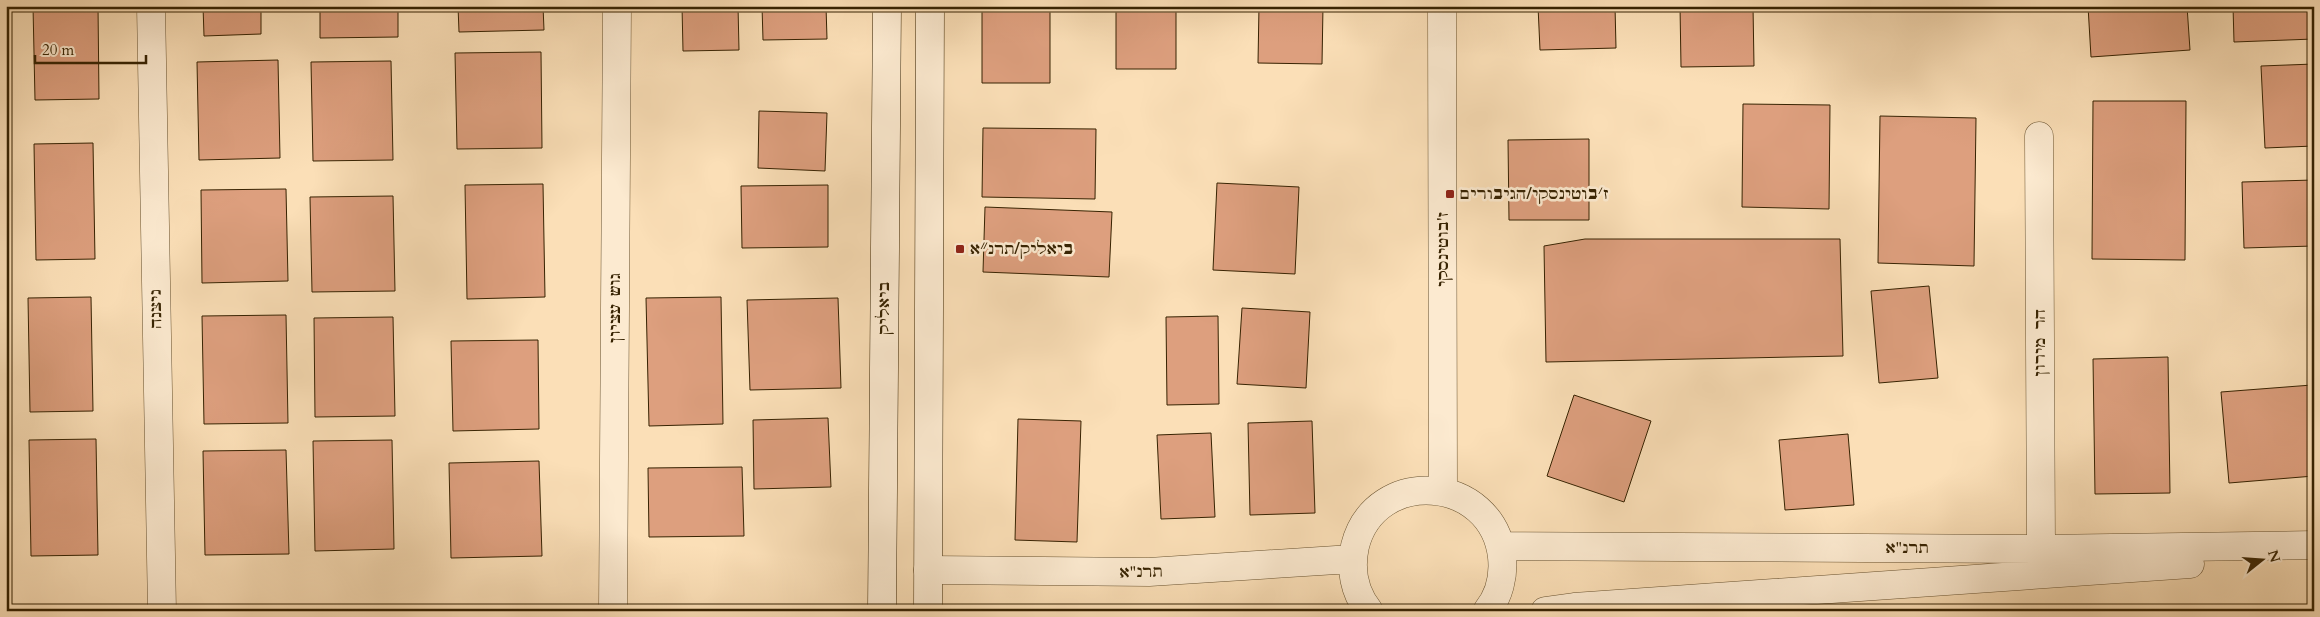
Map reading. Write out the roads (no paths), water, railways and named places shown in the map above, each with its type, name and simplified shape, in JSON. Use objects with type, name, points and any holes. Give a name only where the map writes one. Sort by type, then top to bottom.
[{"type":"street","name":"ניצנה","points":[[151,6],[162,611]]},
{"type":"street","name":"גוש עציון","points":[[613,611],[617,6]]},
{"type":"street","name":"ביאליק","points":[[882,611],[887,6]]},
{"type":"street","points":[[928,611],[930,6]]},
{"type":"street","name":"ז'בוטינסקי","points":[[1442,6],[1443,491]]},
{"type":"street","name":"הר מירון","points":[[2039,136],[2041,549]]},
{"type":"street","points":[[1369,611],[1354,581],[1352,559],[1358,534],[1373,513],[1393,497],[1417,490],[1443,491],[1463,498],[1479,510],[1493,527],[1501,546],[1503,566],[1500,586],[1487,611]]},
{"type":"street","name":"תרנ\"א","points":[[1501,546],[2041,549],[2314,545]]},
{"type":"street","points":[[1545,611],[1584,606],[2314,555]]},
{"type":"street","name":"תרנ\"א","points":[[928,570],[1149,572],[1352,559]]},
{"type":"place","name":"ז׳בוטינסקי/הגיבורים","points":[[1450,194]]},
{"type":"place","name":"ביאליק/תרנ״א","points":[[960,249]]}]
